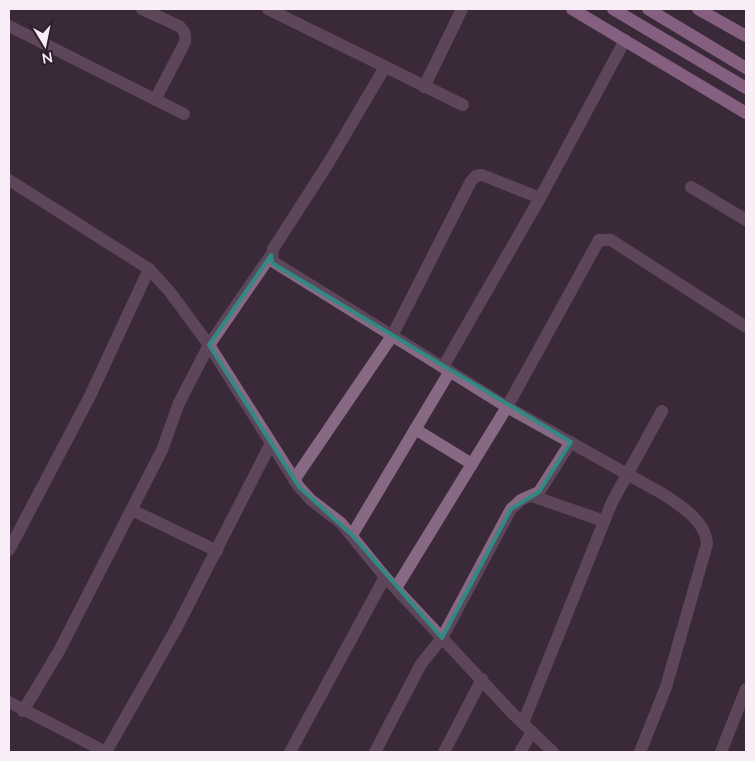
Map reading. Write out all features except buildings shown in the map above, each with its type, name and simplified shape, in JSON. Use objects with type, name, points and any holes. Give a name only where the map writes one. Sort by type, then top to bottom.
[{"type":"main road","points":[[572,9],[746,113]]},
{"type":"main road","points":[[614,9],[746,88]]},
{"type":"main road","points":[[648,9],[746,68]]},
{"type":"main road","points":[[698,9],[746,36]]},
{"type":"street","points":[[143,9],[179,26],[184,30],[186,36],[185,42],[155,100]]},
{"type":"street","points":[[268,9],[463,106]]},
{"type":"street","points":[[424,87],[462,9]]},
{"type":"street","points":[[9,26],[184,114]]},
{"type":"street","points":[[352,535],[415,430],[625,40]]},
{"type":"street","points":[[23,711],[59,651],[132,510],[165,444],[180,403],[209,345],[271,255],[272,249],[329,162],[385,67]]},
{"type":"street","points":[[294,480],[392,336],[471,181],[476,176],[490,178],[540,198]]},
{"type":"street","points":[[9,180],[149,269],[170,292],[209,345],[294,480],[311,500],[352,535],[385,577],[527,728],[553,752]]},
{"type":"street","points":[[691,187],[746,220]]},
{"type":"street","points":[[396,588],[507,406],[599,240],[611,240],[746,327]]},
{"type":"street","points":[[271,255],[274,264],[507,406],[628,474],[680,506],[701,526],[707,536],[708,544],[666,687],[640,752]]},
{"type":"street","points":[[9,550],[90,396],[149,269]]},
{"type":"street","points":[[520,752],[527,728],[604,522],[662,411]]},
{"type":"street","points":[[415,430],[472,464]]},
{"type":"street","points":[[375,752],[421,664],[442,638],[511,509],[521,500],[532,496],[545,485],[571,442]]},
{"type":"street","points":[[9,702],[23,711],[106,752],[217,551],[271,443]]},
{"type":"street","points":[[532,496],[604,522]]},
{"type":"street","points":[[132,510],[217,551]]},
{"type":"street","points":[[290,752],[385,577]]},
{"type":"street","points":[[444,752],[482,679]]},
{"type":"street","points":[[721,752],[746,689]]},
{"type":"highlighted area","points":[[271,255],[272,263],[571,442],[539,492],[511,509],[442,638],[352,535],[299,487],[209,345]]}]
